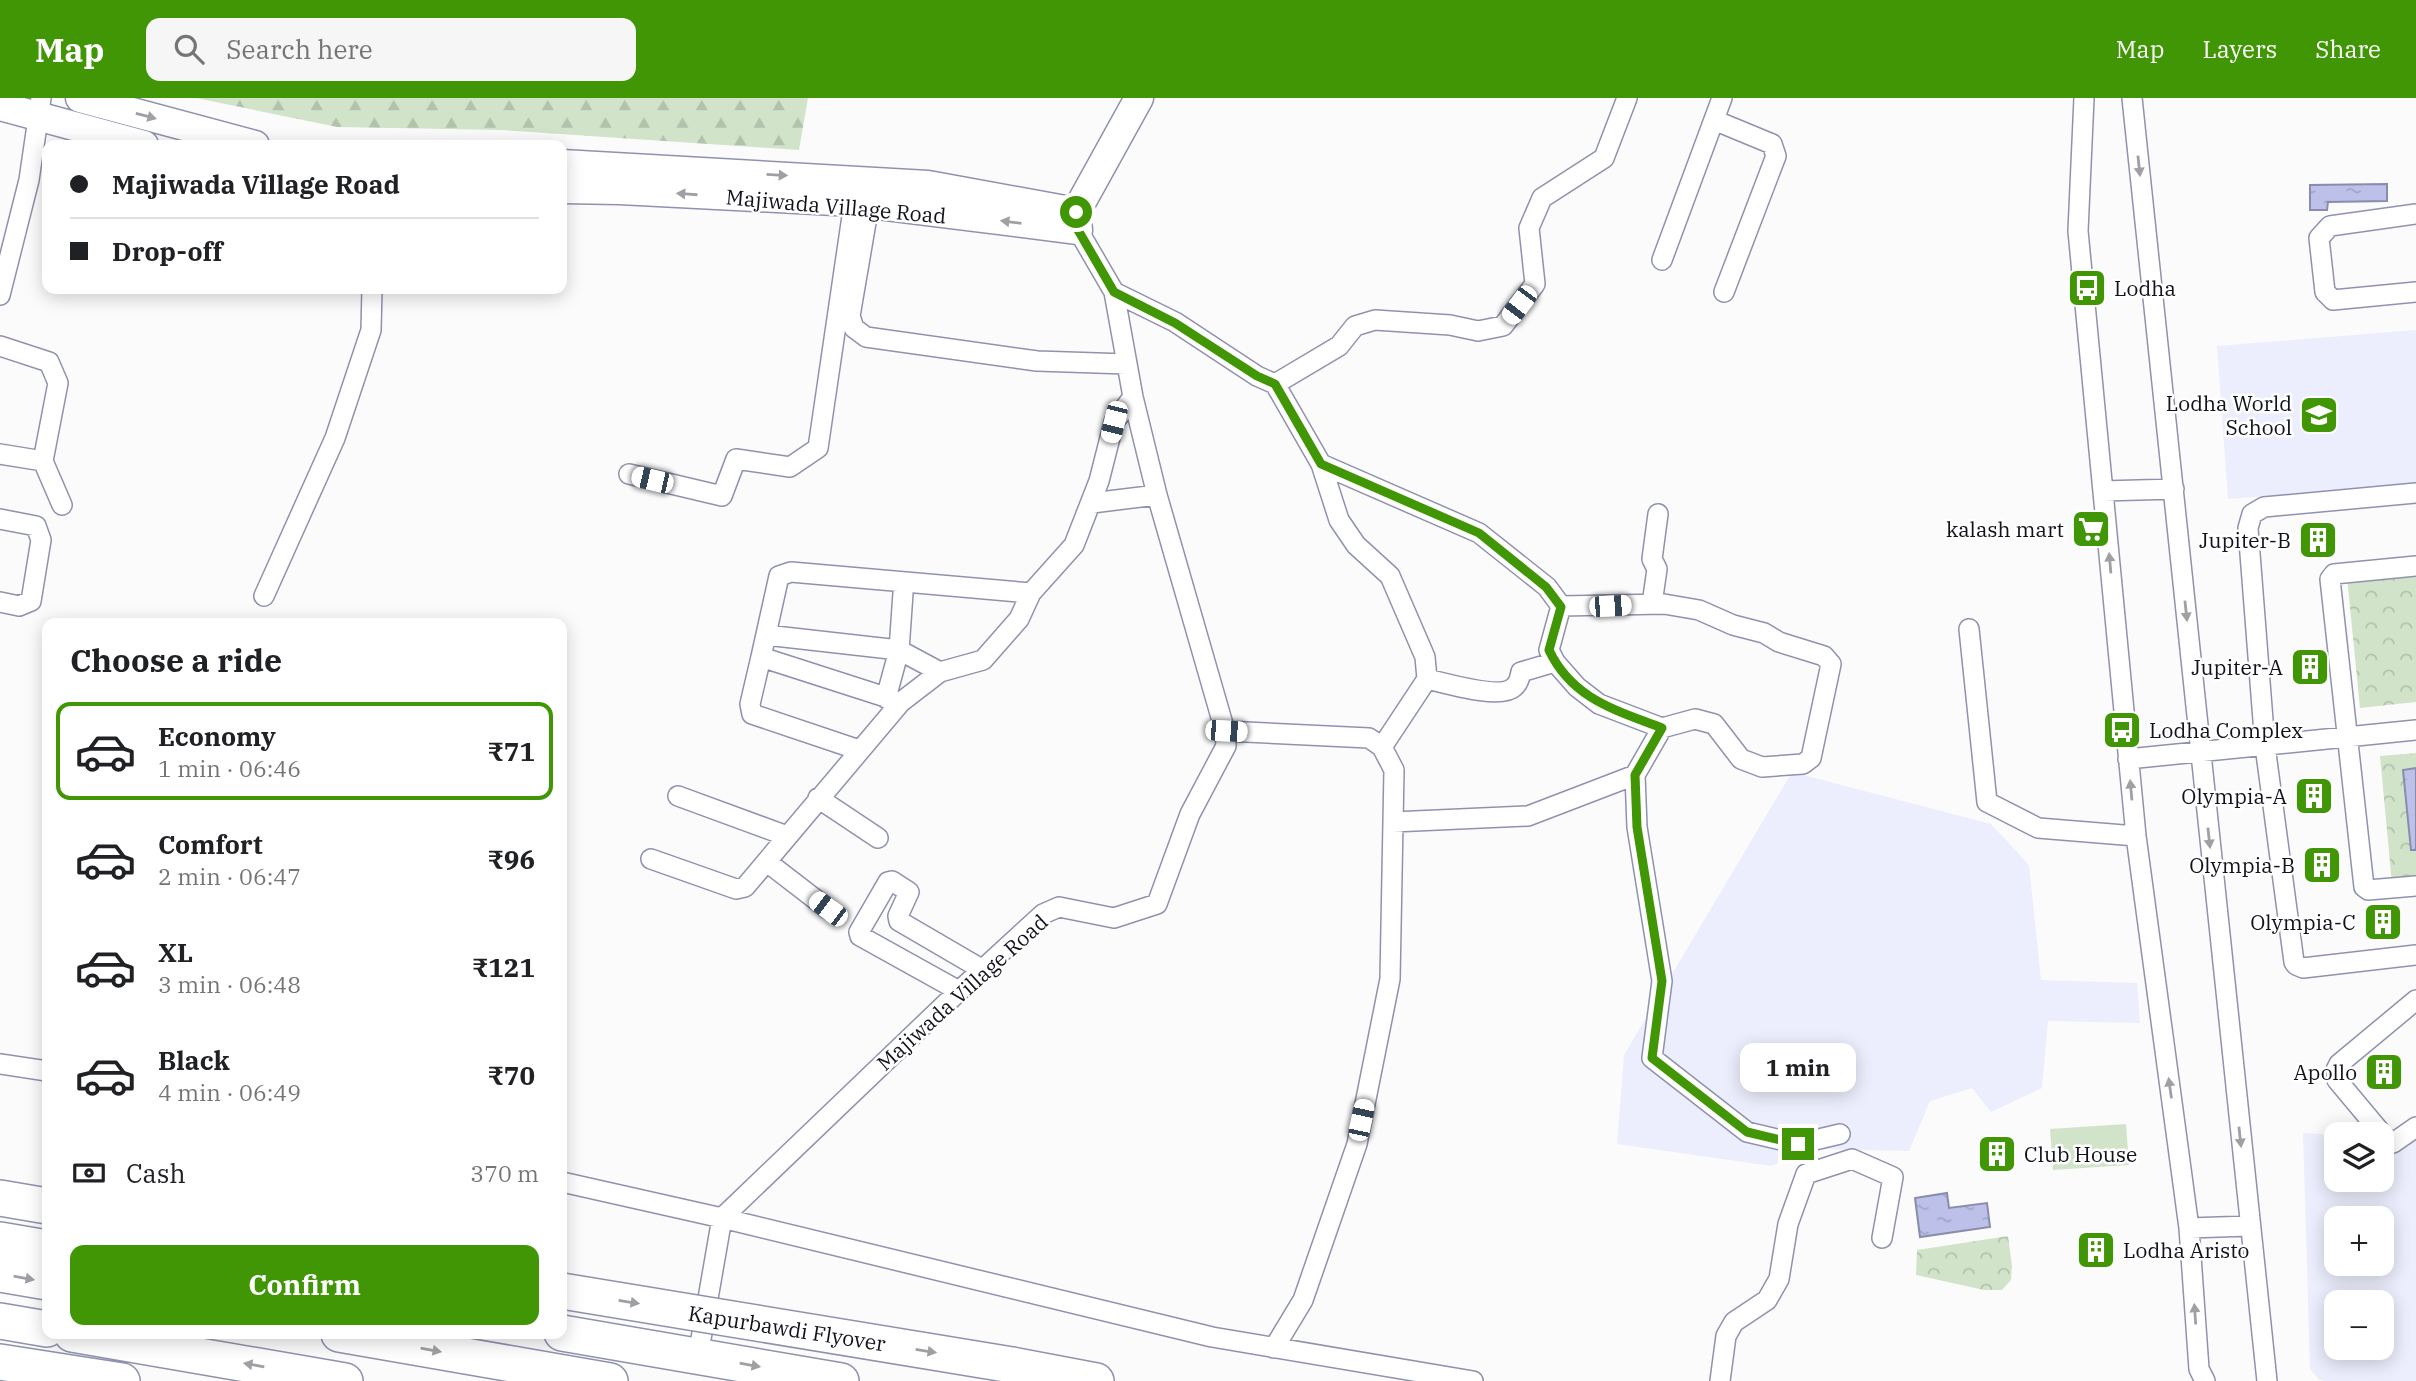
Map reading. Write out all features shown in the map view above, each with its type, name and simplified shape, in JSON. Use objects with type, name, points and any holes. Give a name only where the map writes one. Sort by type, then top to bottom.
[{"type":"highway","points":[[0,1198],[42,1205]]},
{"type":"highway","points":[[0,1240],[42,1247]]},
{"type":"highway","points":[[0,1274],[42,1281]]},
{"type":"highway","name":"Kapurbawdi Flyover","points":[[567,1292],[1021,1373],[1096,1381]]},
{"type":"highway","points":[[0,1321],[42,1328]]},
{"type":"highway","points":[[567,1334],[841,1381]]},
{"type":"highway","points":[[101,1339],[345,1381]]},
{"type":"highway","points":[[368,1339],[610,1381]]},
{"type":"highway","points":[[0,1362],[122,1381]]},
{"type":"street","points":[[80,98],[236,140]]},
{"type":"street","points":[[1139,98],[1077,221],[1114,292],[1133,397],[1157,495],[1226,731],[1369,738],[1382,747],[1394,770],[1390,979],[1357,1144],[1303,1300],[1275,1348]]},
{"type":"street","points":[[1275,384],[1339,346],[1355,326],[1375,320],[1450,325],[1478,331],[1503,326],[1535,284],[1530,228],[1542,198],[1604,158],[1627,98]]},
{"type":"street","points":[[1662,260],[1722,98]]},
{"type":"street","points":[[2084,98],[2078,231],[2136,836],[2189,1228],[2199,1369],[2205,1381]]},
{"type":"street","points":[[2132,98],[2267,1381]]},
{"type":"street","points":[[0,106],[40,107],[130,140]]},
{"type":"street","points":[[0,295],[29,180],[40,107]]},
{"type":"street","points":[[1714,120],[1772,144],[1776,156],[1724,292]]},
{"type":"street","points":[[567,165],[860,196]]},
{"type":"street","name":"Majiwada Village Road","points":[[567,190],[860,196],[1077,221]]},
{"type":"street","points":[[860,196],[850,316],[854,328],[866,337],[1037,361],[1127,365]]},
{"type":"street","points":[[629,474],[722,496],[736,459],[790,467],[818,449],[860,196]]},
{"type":"street","points":[[2416,214],[2330,226],[2319,239],[2325,292],[2333,300],[2416,292]]},
{"type":"street","points":[[1114,292],[1175,323],[1257,376],[1275,384],[1321,464],[1339,520],[1356,545],[1390,576],[1425,657],[1427,679],[1382,747]]},
{"type":"street","points":[[264,596],[335,439],[371,330],[372,294]]},
{"type":"street","points":[[0,346],[49,362],[58,383],[43,461],[61,505]]},
{"type":"street","points":[[651,859],[736,889],[745,887],[818,798],[831,787],[894,700],[940,673],[983,660],[1019,619],[1031,593],[1074,545],[1092,503],[1114,422],[1133,397]]},
{"type":"street","points":[[0,454],[43,461]]},
{"type":"street","points":[[1321,464],[1479,533],[1546,587],[1561,607]]},
{"type":"street","points":[[2103,491],[2174,489]]},
{"type":"street","points":[[2416,493],[2264,507],[2252,514],[2248,528],[2266,746],[2296,965],[2304,968],[2416,955]]},
{"type":"street","points":[[1092,503],[1157,495]]},
{"type":"street","points":[[1652,604],[1657,569],[1652,559],[1658,514]]},
{"type":"street","points":[[0,519],[36,526],[41,540],[31,601],[19,606],[0,602]]},
{"type":"street","points":[[2416,566],[2334,574],[2330,577],[2365,889],[2416,886]]},
{"type":"street","points":[[859,750],[752,714],[750,704],[779,576],[791,572],[1031,593]]},
{"type":"street","points":[[894,700],[903,593]]},
{"type":"street","points":[[1652,604],[1699,610],[1733,625],[1763,633],[1779,642],[1824,656],[1831,664],[1811,758],[1803,764],[1762,767],[1741,759],[1714,724],[1695,719],[1662,728],[1599,704],[1577,687],[1555,662],[1549,650],[1561,607],[1652,604]]},
{"type":"street","points":[[1969,629],[1987,802],[2038,828],[2136,836]]},
{"type":"street","points":[[766,635],[899,650],[940,673]]},
{"type":"street","points":[[761,657],[894,700]]},
{"type":"street","points":[[1427,679],[1473,689],[1506,692],[1515,687],[1521,673],[1555,662]]},
{"type":"street","points":[[1662,728],[1635,775],[1637,827],[1662,981],[1652,1058],[1747,1132],[1798,1144],[1840,1134]]},
{"type":"street","points":[[2128,759],[2416,730]]},
{"type":"street","name":"Majiwada Village Road","points":[[722,1218],[953,996],[1043,914],[1059,907],[1114,918],[1157,904],[1190,814],[1226,746],[1226,731]]},
{"type":"street","points":[[1393,822],[1528,816],[1635,775]]},
{"type":"street","points":[[678,796],[787,836]]},
{"type":"street","points":[[818,798],[878,838]]},
{"type":"street","points":[[767,862],[828,909]]},
{"type":"street","points":[[953,996],[936,979],[859,936],[888,882],[892,881],[909,892],[898,916],[899,921],[983,970]]},
{"type":"street","points":[[869,952],[953,996]]},
{"type":"street","points":[[936,979],[955,954]]},
{"type":"street","points":[[2416,1000],[2339,1064],[2336,1074],[2337,1080],[2388,1141],[2393,1143],[2416,1127]]},
{"type":"street","points":[[0,1064],[42,1070]]},
{"type":"street","points":[[1720,1381],[1726,1336],[1734,1322],[1767,1300],[1779,1279],[1788,1224],[1806,1174],[1852,1159],[1893,1177],[1882,1238]]},
{"type":"street","points":[[567,1183],[1212,1337],[1473,1381]]},
{"type":"street","points":[[698,1356],[722,1218]]},
{"type":"street","points":[[2189,1228],[2249,1226]]},
{"type":"shaded area","name":"Lodha World School","points":[[2416,330],[2416,484],[2228,499],[2217,346]]},
{"type":"shaded area","points":[[1792,772],[1991,824],[2029,865],[2041,980],[2137,983],[2140,1023],[2048,1021],[2042,1088],[1991,1112],[1972,1088],[1930,1101],[1909,1151],[1818,1149],[1771,1166],[1617,1144],[1624,1055]]},
{"type":"shaded area","points":[[2303,1133],[2324,1134],[2324,1192],[2394,1192],[2394,1137],[2416,1138],[2416,1381],[2319,1380],[2310,1369]]},
{"type":"green space","points":[[196,98],[808,98],[799,150],[502,130],[337,127]]},
{"type":"green space","points":[[2416,570],[2416,702],[2360,708],[2347,577]]},
{"type":"green space","points":[[2416,753],[2416,882],[2392,884],[2380,756]]},
{"type":"green space","points":[[2126,1124],[2129,1165],[2053,1170],[2050,1129]]},
{"type":"green space","points":[[2008,1236],[2011,1280],[2002,1290],[1984,1290],[1916,1275],[1917,1250]]},
{"type":"water","points":[[2387,184],[2387,201],[2328,202],[2327,210],[2310,210],[2310,185]]},
{"type":"water","points":[[2416,768],[2416,850],[2411,850],[2403,770]]},
{"type":"water","points":[[1947,1193],[1949,1208],[1987,1203],[1990,1227],[1920,1237],[1915,1198]]},
{"type":"place","name":"Lodha","points":[[2087,288]]},
{"type":"place","name":"Lodha World School","points":[[2319,415]]},
{"type":"place","name":"kalash mart","points":[[2091,529]]},
{"type":"place","name":"Jupiter-B","points":[[2318,540]]},
{"type":"place","name":"Jupiter-A","points":[[2310,667]]},
{"type":"place","name":"Lodha Complex","points":[[2122,730]]},
{"type":"place","name":"Olympia-A","points":[[2314,796]]},
{"type":"place","name":"Olympia-B","points":[[2322,865]]},
{"type":"place","name":"Olympia-C","points":[[2383,922]]},
{"type":"place","name":"Apollo","points":[[2384,1072]]},
{"type":"place","name":"Club House","points":[[1997,1154]]},
{"type":"place","name":"Lodha Aristo","points":[[2096,1250]]},
{"type":"route","points":[[1076,212],[1078,230],[1114,292],[1175,323],[1257,376],[1275,384],[1321,464],[1479,533],[1511,558],[1546,587],[1561,607],[1549,650],[1555,662],[1577,687],[1599,704],[1662,728],[1635,775],[1637,827],[1662,981],[1652,1058],[1747,1132],[1798,1144]]}]
